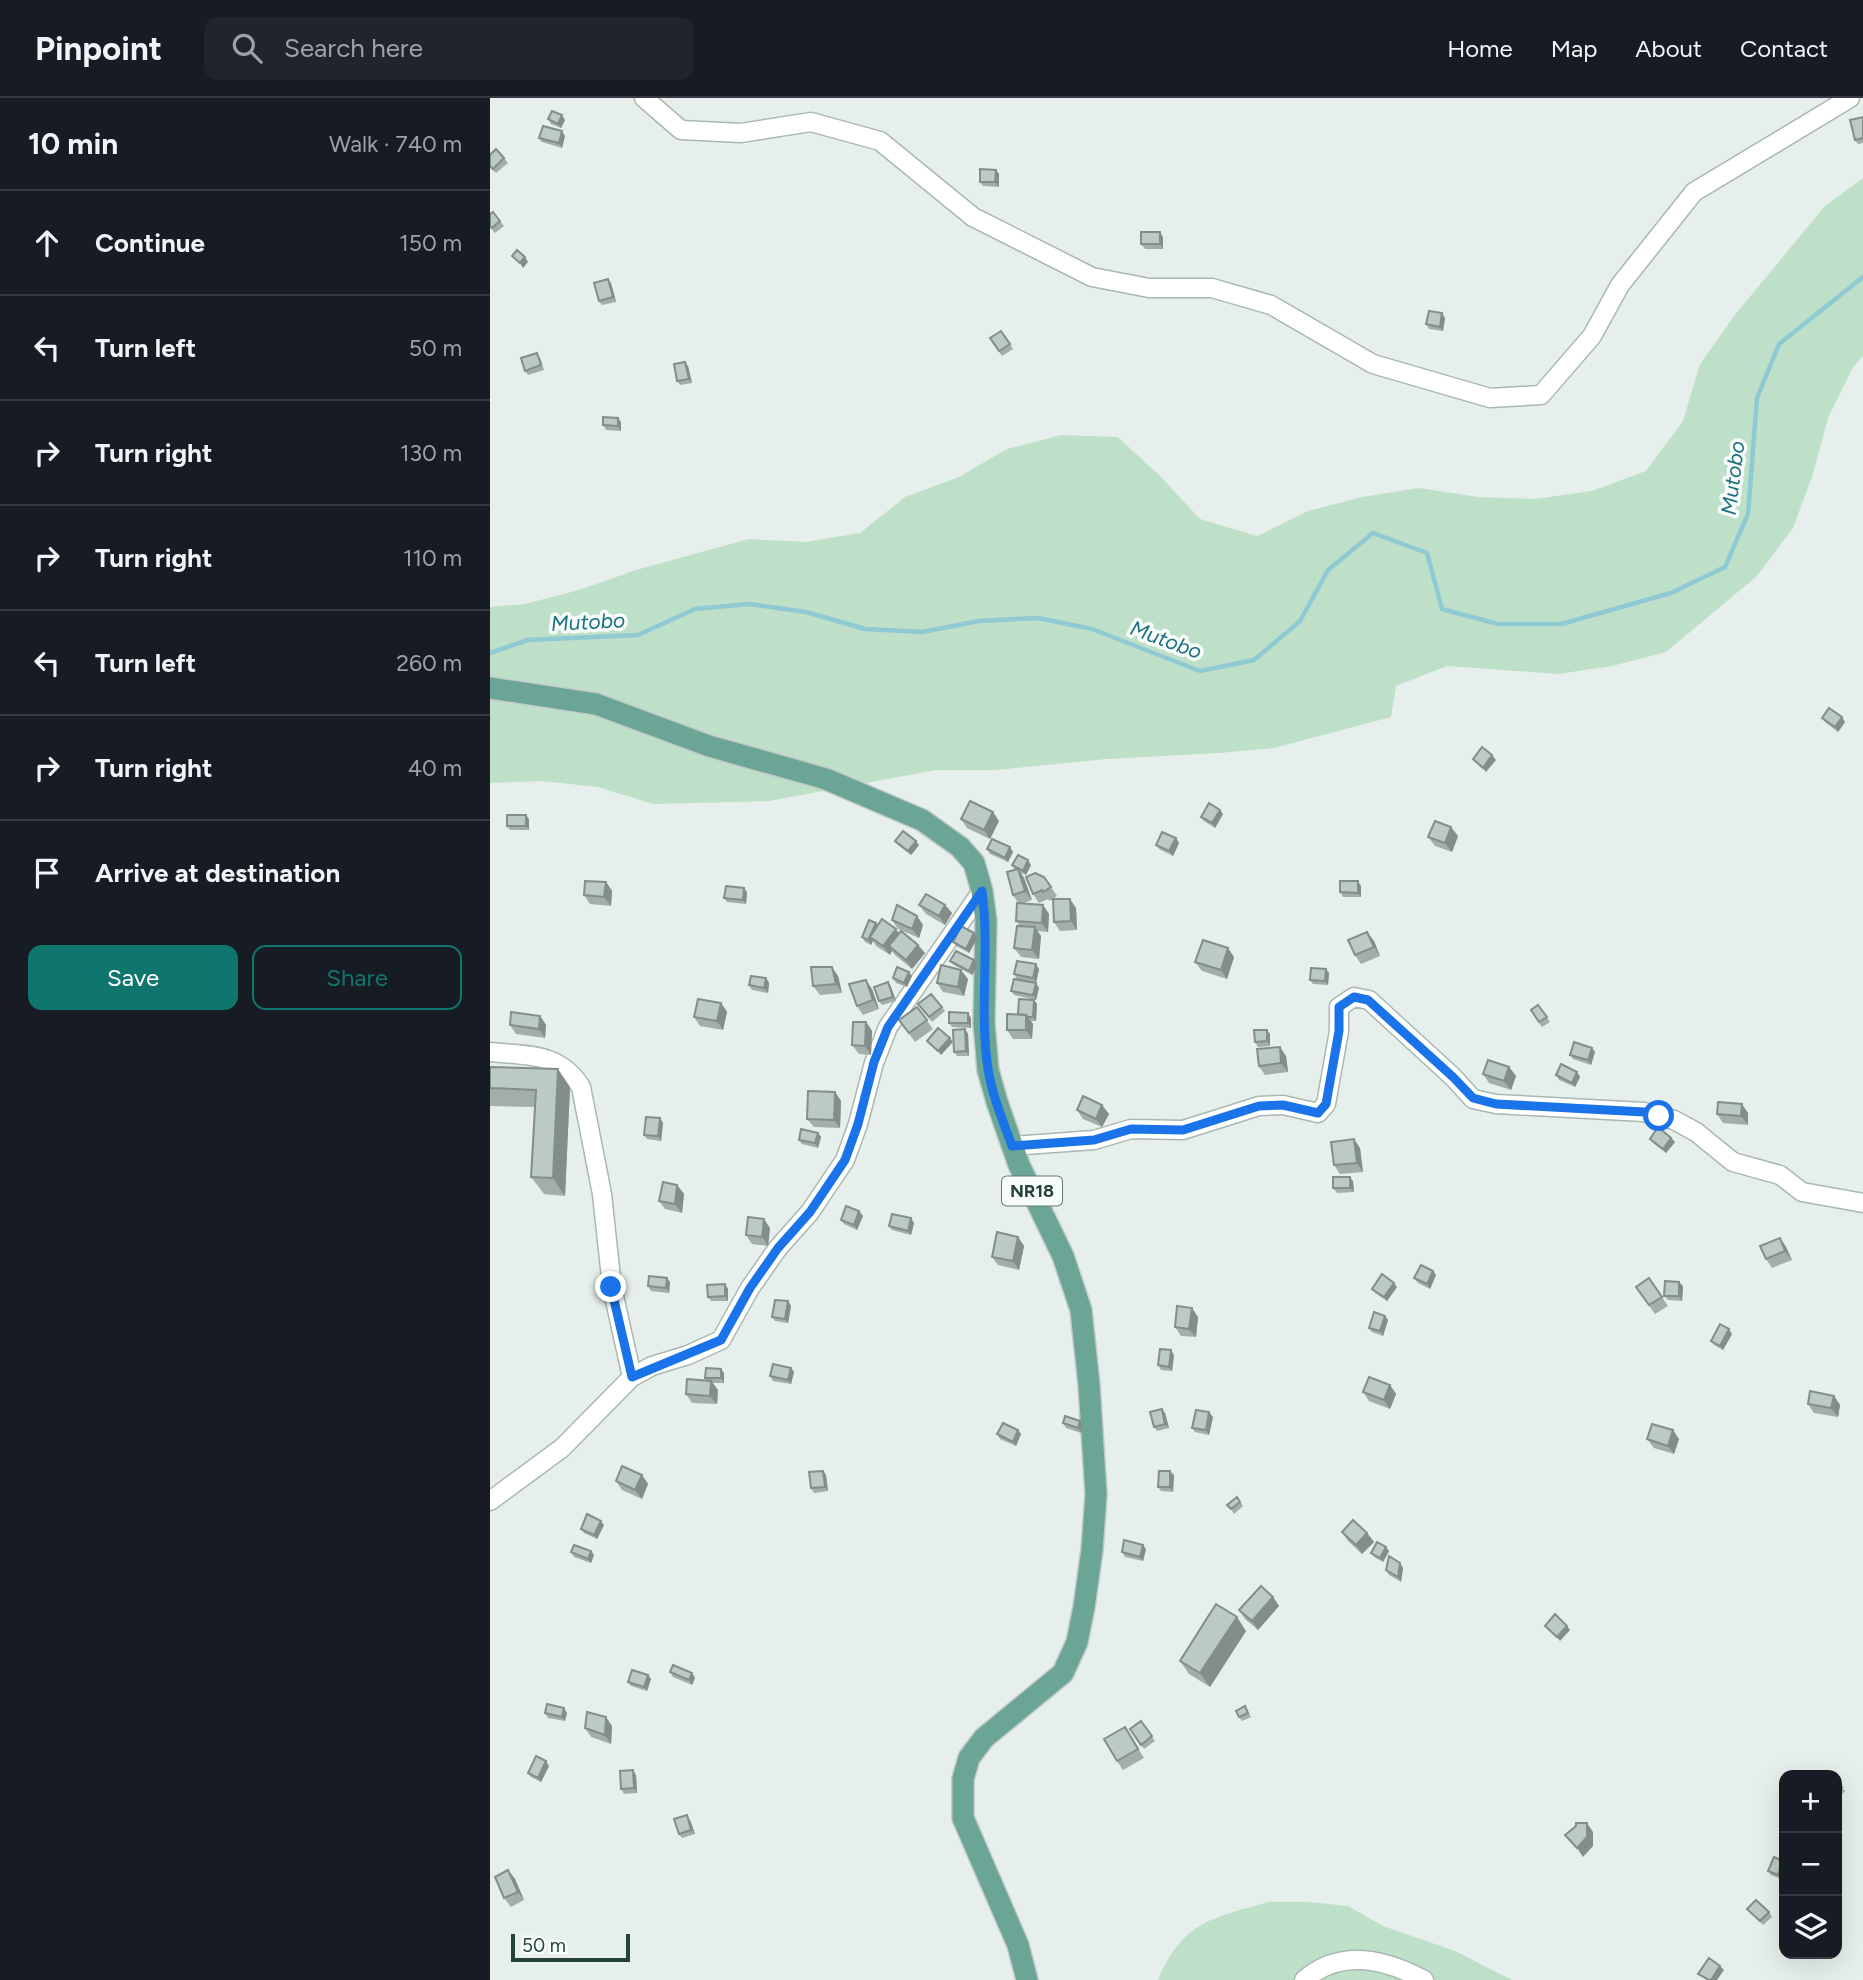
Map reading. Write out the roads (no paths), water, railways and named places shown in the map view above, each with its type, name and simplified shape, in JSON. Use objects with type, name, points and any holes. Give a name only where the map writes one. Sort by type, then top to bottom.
[{"type":"main road","name":"NR18","points":[[490,688],[596,704],[709,746],[826,779],[922,820],[960,847],[974,863],[982,891],[986,921],[985,1023],[988,1070],[1012,1146],[1063,1256],[1081,1310],[1096,1494],[1084,1607],[1077,1642],[1063,1673],[984,1738],[969,1758],[962,1779],[963,1818],[1018,1945],[1027,1980]]},
{"type":"street","points":[[644,98],[681,130],[741,133],[811,122],[880,141],[973,218],[1092,277],[1149,288],[1212,288],[1271,305],[1373,364],[1490,398],[1541,395],[1592,336],[1620,285],[1694,192],[1850,98]]},
{"type":"street","points":[[490,1501],[562,1448],[632,1377],[721,1340],[750,1288],[778,1248],[810,1212],[845,1160],[858,1124],[874,1062],[888,1027],[982,891]]},
{"type":"street","points":[[1012,1146],[1094,1140],[1131,1129],[1183,1130],[1259,1106],[1283,1105],[1318,1113],[1326,1104],[1339,1031],[1339,1007],[1354,997],[1368,1000],[1473,1098],[1496,1104],[1644,1112],[1674,1119],[1696,1132],[1733,1162],[1780,1175],[1802,1192],[1863,1202]]},
{"type":"street","points":[[490,1052],[536,1056],[555,1061],[573,1074],[581,1087],[602,1195],[611,1287],[632,1377]]},
{"type":"street","points":[[1304,1980],[1315,1970],[1357,1958],[1400,1968],[1424,1980]]},
{"type":"waterway","name":"Mutobo","points":[[490,653],[528,640],[638,635],[695,609],[749,604],[806,612],[865,629],[922,632],[979,621],[1038,618],[1092,629],[1200,671],[1254,660],[1300,621],[1328,570],[1373,533],[1427,553],[1442,609],[1498,624],[1561,624],[1671,593],[1725,567],[1748,514],[1757,398],[1779,344],[1863,277]]}]
